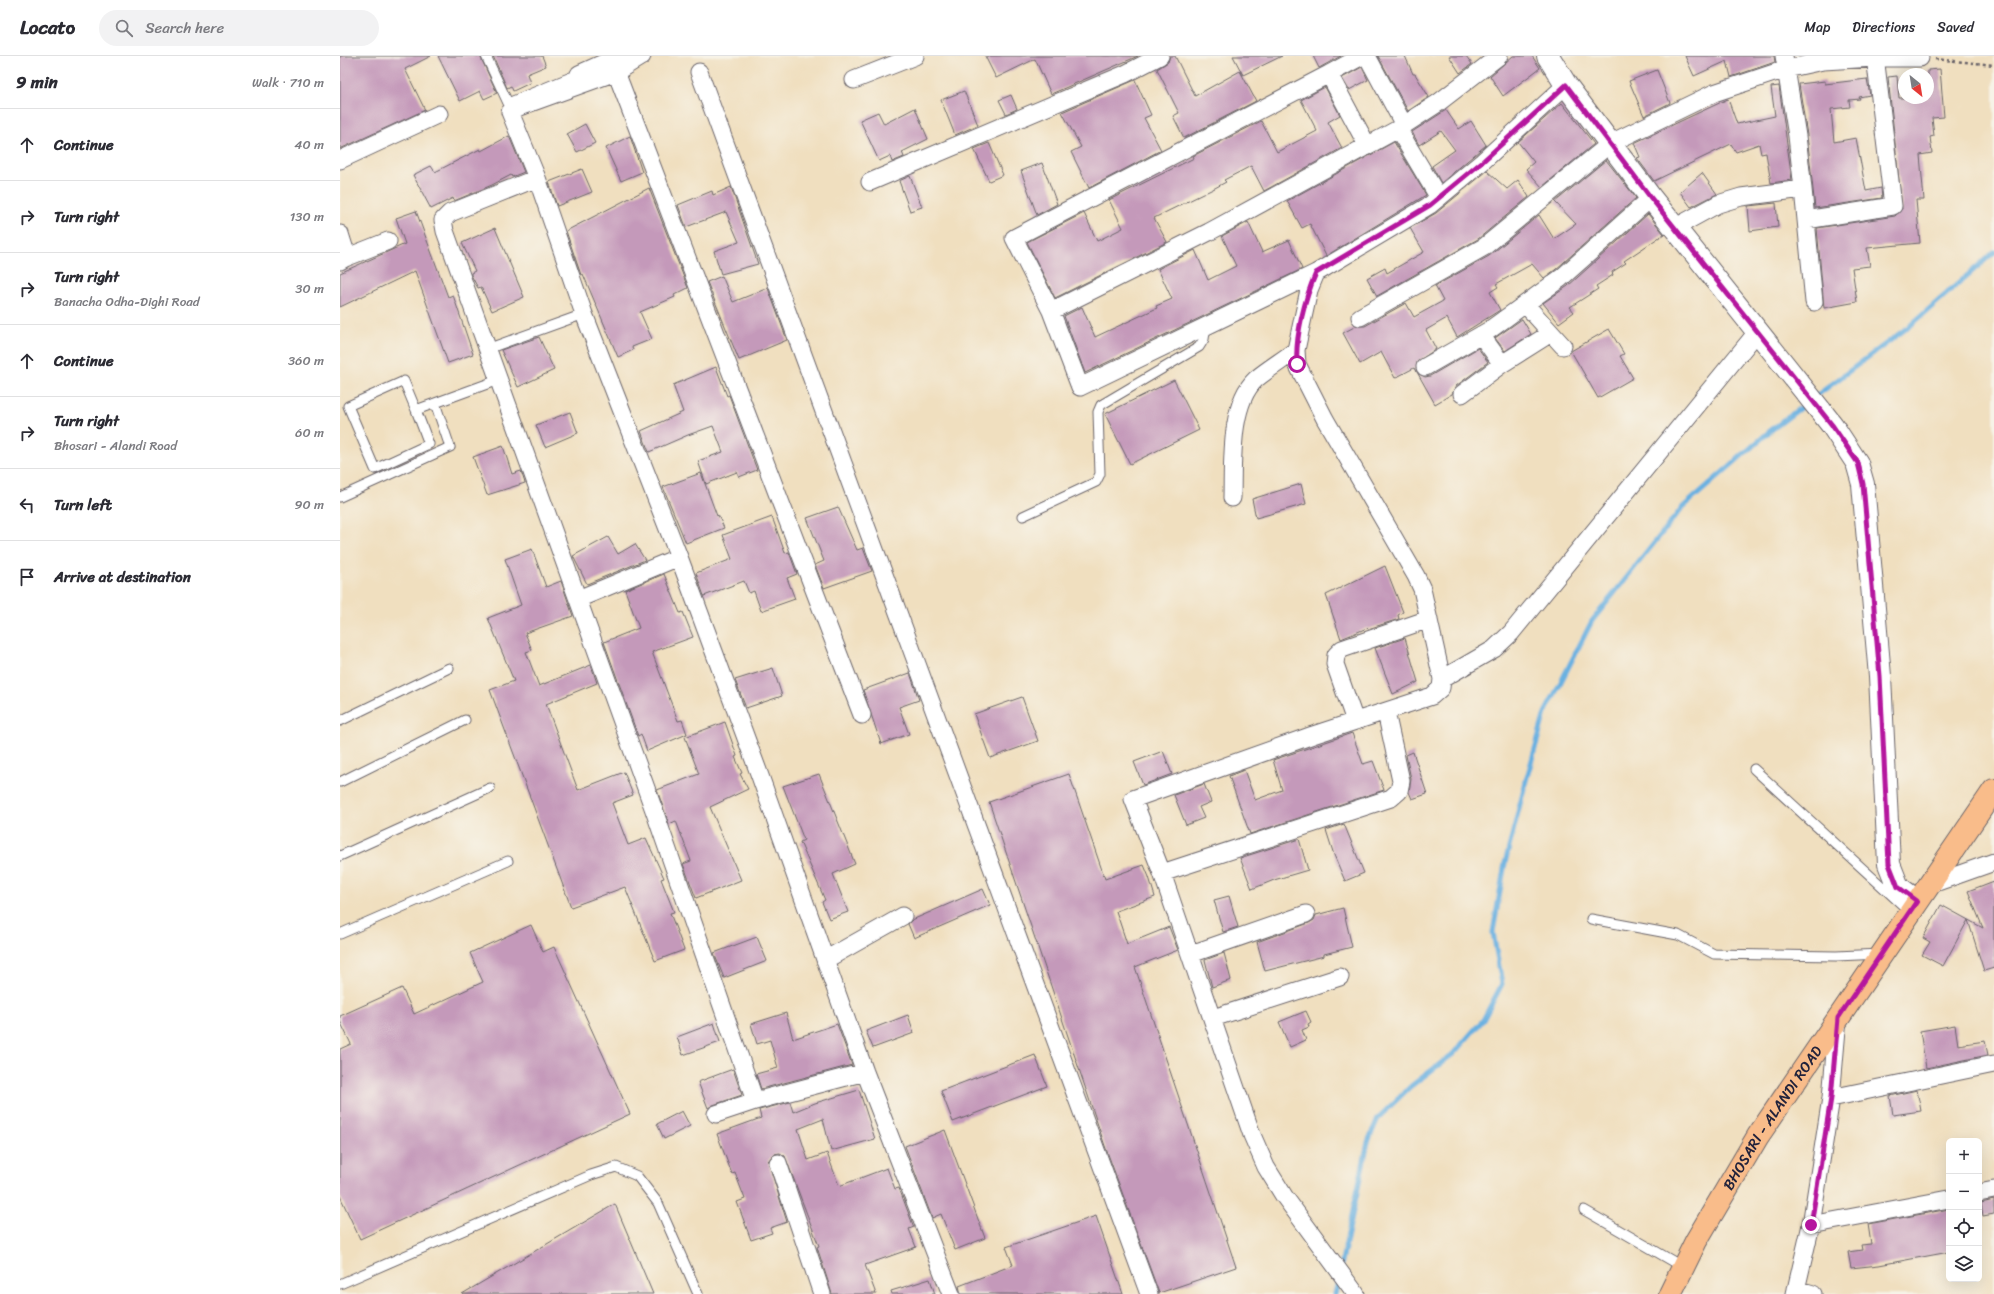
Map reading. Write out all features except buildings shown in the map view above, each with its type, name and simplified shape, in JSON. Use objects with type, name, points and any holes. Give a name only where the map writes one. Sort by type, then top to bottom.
[{"type":"main road","name":"BHOSARI - ALANDI ROAD","points":[[1670,1294],[1696,1241],[1758,1136],[1994,790]]},
{"type":"street","points":[[571,77],[613,62],[642,56]]},
{"type":"street","points":[[854,80],[916,56]]},
{"type":"street","points":[[870,182],[1125,74],[1160,56]]},
{"type":"street","points":[[1362,56],[1014,238],[1051,311],[1080,387],[1316,273],[1430,205],[1566,85]]},
{"type":"street","points":[[1367,56],[1401,127],[1438,198]]},
{"type":"street","points":[[1051,311],[1209,232],[1401,127],[1438,103],[1500,56]]},
{"type":"street","points":[[1548,56],[1566,85],[1651,198],[1676,227],[1805,391],[1858,463],[1863,484],[1880,676],[1889,864],[1898,887],[1919,900],[1994,862]]},
{"type":"street","points":[[1806,220],[1893,206],[1875,57]]},
{"type":"street","points":[[1360,317],[1484,247],[1611,143],[1714,93],[1785,62],[1823,62],[1875,57],[1920,58]]},
{"type":"street","points":[[613,62],[510,112],[537,178],[584,314],[679,558],[825,960],[864,1072],[951,1294]]},
{"type":"street","points":[[613,62],[862,715]]},
{"type":"street","points":[[1785,62],[1797,136],[1814,302]]},
{"type":"street","points":[[699,72],[1149,1294]]},
{"type":"street","points":[[1330,74],[1367,145]]},
{"type":"street","points":[[340,160],[439,114]]},
{"type":"street","points":[[537,178],[450,213],[443,220],[445,231],[578,599],[755,1101]]},
{"type":"street","points":[[1676,227],[1718,204],[1735,199],[1802,189]]},
{"type":"street","points":[[1425,367],[1481,335],[1561,278],[1651,198]]},
{"type":"street","points":[[340,234],[345,250],[342,259]]},
{"type":"street","points":[[342,259],[388,241]]},
{"type":"street","points":[[1316,273],[1308,290],[1296,350],[1297,364],[1325,420],[1416,576],[1422,589],[1442,679],[1441,688],[1432,696],[1355,721],[1133,799],[1162,873],[1191,954],[1252,1135],[1266,1167],[1352,1288]]},
{"type":"street","points":[[1526,304],[1563,346]]},
{"type":"street","points":[[1442,679],[1494,649],[1511,633],[1758,331]]},
{"type":"street","points":[[1462,394],[1502,364],[1551,333]]},
{"type":"street","points":[[1481,335],[1502,364]]},
{"type":"street","points":[[1232,498],[1234,434],[1242,400],[1255,380],[1296,350]]},
{"type":"street","points":[[578,599],[679,558]]},
{"type":"street","points":[[1355,721],[1335,664],[1336,655],[1342,649],[1428,619]]},
{"type":"street","points":[[1162,873],[1391,798],[1399,791],[1401,781],[1386,712]]},
{"type":"street","points":[[1191,954],[1306,914]]},
{"type":"street","points":[[825,960],[903,916]]},
{"type":"street","points":[[1213,1018],[1340,977]]},
{"type":"street","points":[[1813,1294],[1796,1291],[1811,1225],[1831,1098],[1838,1018]]},
{"type":"street","points":[[1831,1098],[1994,1064]]},
{"type":"street","points":[[716,1114],[755,1101],[864,1072]]},
{"type":"street","points":[[778,1163],[822,1294]]},
{"type":"street","points":[[1982,1192],[1994,1190]]},
{"type":"street","points":[[1811,1225],[1946,1200]]},
{"type":"lane","points":[[486,56],[508,102],[571,77]]},
{"type":"lane","points":[[487,349],[584,314]]},
{"type":"lane","points":[[1023,516],[1096,482],[1100,474],[1098,412],[1101,405],[1200,348],[1204,339],[1206,326]]},
{"type":"lane","points":[[416,410],[498,380]]},
{"type":"lane","points":[[404,381],[416,410],[429,444],[375,469],[348,406],[404,381]]},
{"type":"lane","points":[[340,497],[450,447],[435,403]]},
{"type":"lane","points":[[340,721],[449,668]]},
{"type":"lane","points":[[340,782],[465,720]]},
{"type":"lane","points":[[1754,768],[1919,900]]},
{"type":"lane","points":[[340,856],[490,788]]},
{"type":"lane","points":[[340,934],[508,861]]},
{"type":"lane","points":[[1591,919],[1678,935],[1714,954],[1828,956],[1881,954]]},
{"type":"lane","points":[[340,1284],[591,1175],[616,1167],[637,1176],[658,1203],[698,1294]]},
{"type":"lane","points":[[1584,1210],[1683,1267]]},
{"type":"path","points":[[1920,58],[1994,65]]},
{"type":"waterway","points":[[1816,396],[1911,325],[1994,252]]},
{"type":"waterway","points":[[1341,1266],[1368,1142],[1378,1118],[1411,1086],[1453,1054],[1483,1020],[1502,984],[1493,932],[1505,863],[1545,713],[1592,621],[1682,508],[1770,431],[1808,402]]},
{"type":"waterway","points":[[1335,1294],[1339,1277]]},
{"type":"route","points":[[1297,364],[1296,350],[1308,290],[1316,273],[1430,205],[1482,162],[1566,85],[1651,198],[1676,227],[1832,425],[1858,463],[1863,484],[1880,676],[1889,864],[1898,887],[1917,901],[1838,1018],[1831,1098],[1811,1225]]}]
